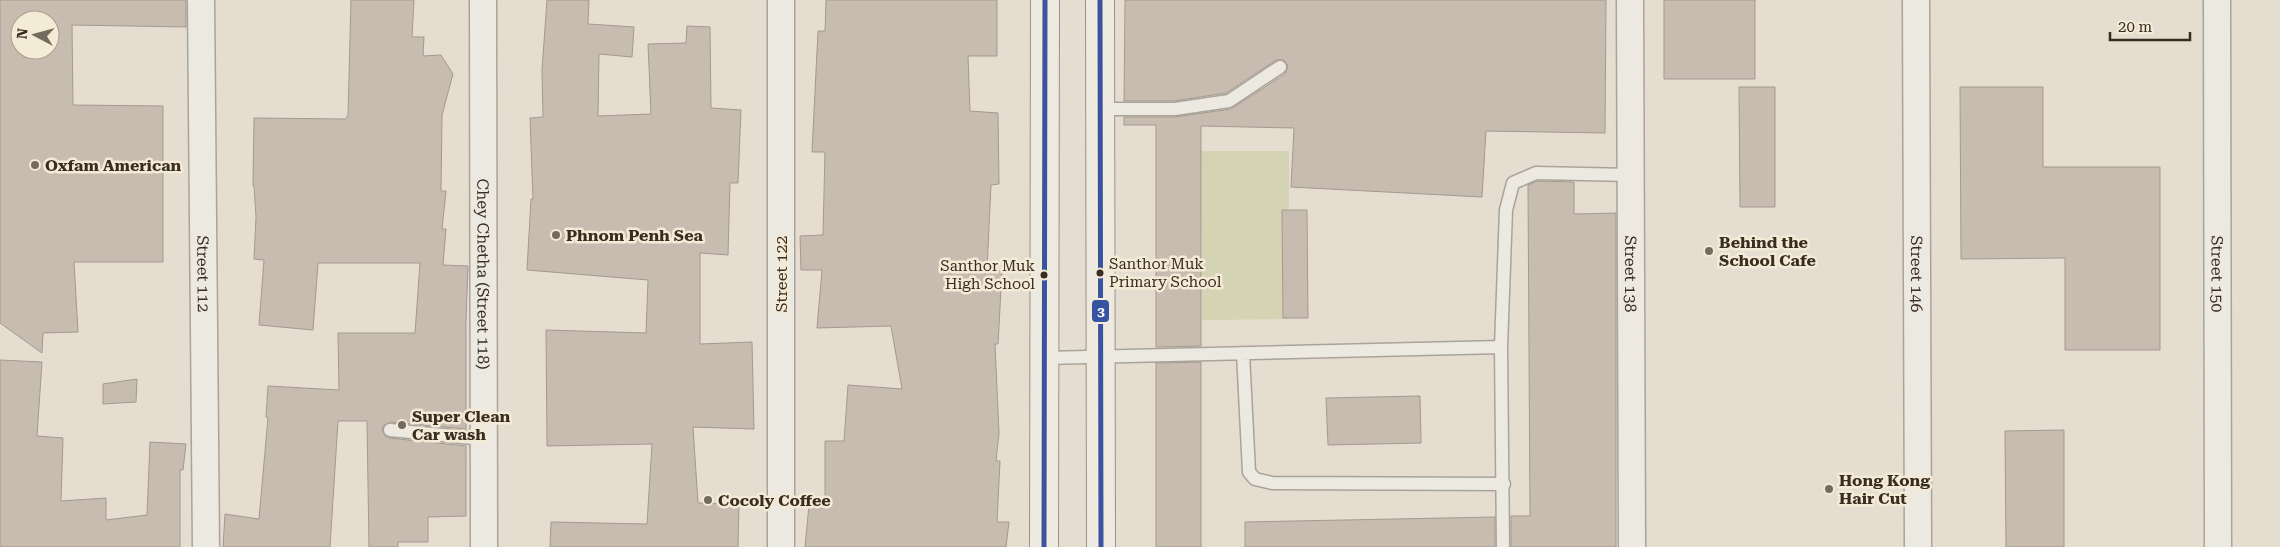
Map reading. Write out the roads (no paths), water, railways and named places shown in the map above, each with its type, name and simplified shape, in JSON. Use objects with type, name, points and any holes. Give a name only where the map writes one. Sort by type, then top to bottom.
[{"type":"main road","points":[[1044,547],[1045,0]]},
{"type":"main road","points":[[1100,0],[1100,547]]},
{"type":"street","name":"Street 112","points":[[201,0],[206,547]]},
{"type":"street","name":"Chey Chetha (Street 118)","points":[[483,0],[484,547]]},
{"type":"street","name":"Street 122","points":[[781,0],[781,547]]},
{"type":"street","name":"Street 138","points":[[1630,0],[1632,547]]},
{"type":"street","name":"Street 146","points":[[1916,0],[1918,547]]},
{"type":"street","name":"Street 150","points":[[2217,0],[2218,547]]},
{"type":"lane","points":[[1100,109],[1175,109],[1229,101],[1280,67]]},
{"type":"lane","points":[[1503,547],[1504,484],[1501,347],[1506,210],[1513,183],[1536,173],[1630,175]]},
{"type":"lane","points":[[1045,358],[1501,347]]},
{"type":"lane","points":[[1243,353],[1249,472],[1255,479],[1272,483],[1504,484]]},
{"type":"lane","points":[[390,430],[483,439]]},
{"type":"place","name":"Oxfam American","points":[[35,165]]},
{"type":"place","name":"Phnom Penh Sea","points":[[556,235]]},
{"type":"place","name":"Behind the School Cafe","points":[[1709,251]]},
{"type":"place","name":"Santhor Muk Primary School","points":[[1100,273]]},
{"type":"place","name":"Santhor Muk High School","points":[[1044,275]]},
{"type":"place","name":"Super Clean Car wash","points":[[402,425]]},
{"type":"place","name":"Hong Kong Hair Cut","points":[[1829,489]]},
{"type":"place","name":"Cocoly Coffee","points":[[708,500]]}]
